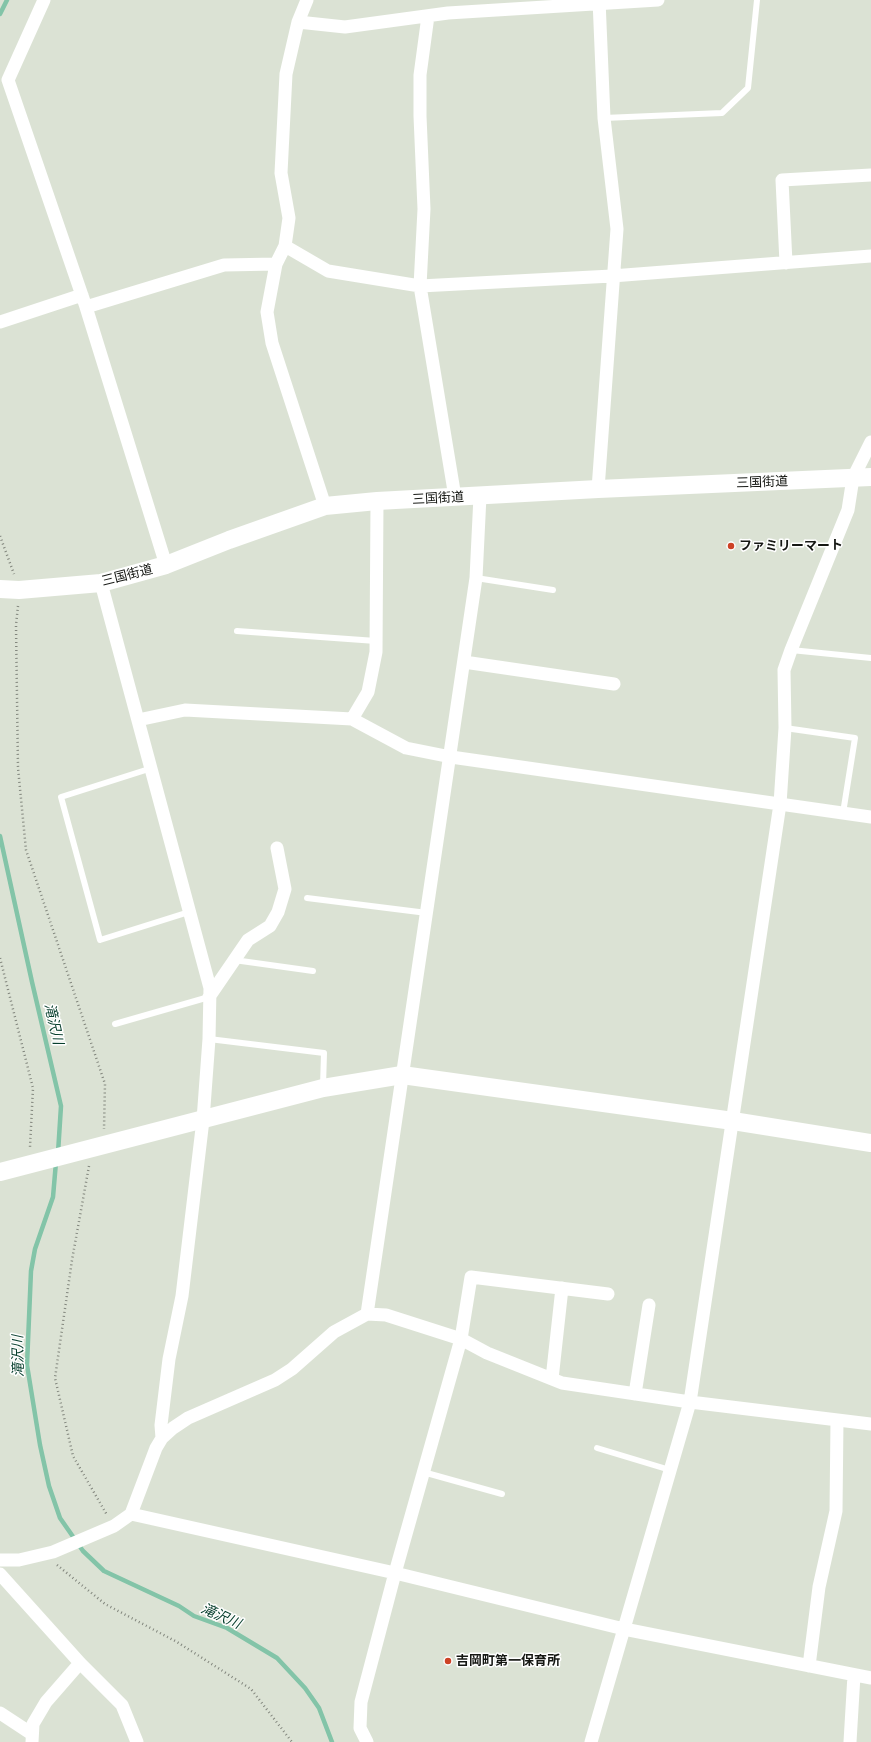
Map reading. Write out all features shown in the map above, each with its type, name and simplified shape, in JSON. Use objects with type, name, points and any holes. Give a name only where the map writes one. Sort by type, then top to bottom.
[{"type":"street","points":[[44,0],[8,80],[84,301],[166,566]]},
{"type":"street","points":[[307,0],[298,22],[286,74],[280,174],[289,218],[285,246],[276,264],[267,312],[272,343],[325,506]]},
{"type":"street","points":[[298,22],[345,26],[428,16],[599,2],[658,0]]},
{"type":"street","points":[[598,489],[612,276],[617,229],[604,118],[599,2]]},
{"type":"street","points":[[428,16],[420,75],[420,116],[424,209],[420,286],[455,497]]},
{"type":"street","points":[[786,263],[782,180],[871,174]]},
{"type":"street","points":[[285,246],[328,271],[420,286],[612,276],[871,256]]},
{"type":"street","points":[[0,322],[224,264],[276,264]]},
{"type":"street","points":[[591,1742],[690,1402],[780,804],[784,728],[784,670],[848,510],[853,478],[871,442]]},
{"type":"street","name":"三国街道","points":[[0,589],[19,590],[100,583],[166,566],[229,540],[325,506],[377,501],[598,489],[871,477]]},
{"type":"street","points":[[367,1314],[451,756],[476,578],[480,496]]},
{"type":"street","points":[[352,719],[368,692],[376,652],[377,501]]},
{"type":"street","points":[[100,583],[152,768],[210,988],[209,1039],[203,1120],[182,1296],[169,1359],[161,1425],[162,1438]]},
{"type":"street","points":[[464,662],[614,684]]},
{"type":"street","points":[[138,720],[184,710],[352,719],[406,748],[451,756],[871,818]]},
{"type":"street","points":[[209,997],[248,940],[270,926],[278,912],[285,889],[277,848]]},
{"type":"street","points":[[0,1172],[323,1088],[402,1075],[733,1121],[871,1143]]},
{"type":"street","points":[[367,1742],[360,1728],[361,1702],[395,1573],[461,1339],[471,1277],[608,1294]]},
{"type":"street","points":[[552,1379],[562,1288]]},
{"type":"street","points":[[635,1394],[649,1305]]},
{"type":"street","points":[[0,1560],[19,1560],[50,1553],[114,1526],[131,1514],[156,1448],[162,1438],[173,1428],[188,1418],[276,1380],[292,1369],[334,1332],[367,1314],[386,1315],[461,1339],[487,1353],[562,1383],[690,1402],[871,1424]]},
{"type":"street","points":[[809,1666],[819,1587],[836,1511],[837,1420]]},
{"type":"street","points":[[131,1514],[395,1573],[624,1629],[871,1678]]},
{"type":"street","points":[[0,1574],[80,1663],[122,1705],[137,1742]]},
{"type":"street","points":[[32,1738],[33,1724],[46,1702],[80,1663]]},
{"type":"street","points":[[850,1742],[854,1675]]},
{"type":"street","points":[[0,1713],[32,1738]]},
{"type":"lane","points":[[604,118],[722,113],[748,88],[757,0]]},
{"type":"lane","points":[[476,578],[553,590]]},
{"type":"lane","points":[[237,631],[376,641]]},
{"type":"lane","points":[[791,650],[871,658]]},
{"type":"lane","points":[[784,728],[856,738],[843,813]]},
{"type":"lane","points":[[152,768],[61,797],[100,940],[189,912]]},
{"type":"lane","points":[[307,898],[427,913]]},
{"type":"lane","points":[[234,960],[313,971]]},
{"type":"lane","points":[[115,1024],[209,997]]},
{"type":"lane","points":[[209,1039],[324,1053],[323,1088]]},
{"type":"lane","points":[[597,1448],[670,1470]]},
{"type":"lane","points":[[423,1472],[502,1494]]},
{"type":"path","points":[[0,536],[19,590],[16,625],[18,768],[26,850],[105,1084],[98,1147],[72,1260],[55,1378],[73,1456],[114,1526]]},
{"type":"path","points":[[0,958],[33,1088],[30,1164]]},
{"type":"path","points":[[50,1553],[62,1570],[105,1604],[177,1642],[251,1689],[292,1742]]},
{"type":"waterway","name":"滝沢川","points":[[0,14],[7,0]]},
{"type":"waterway","name":"滝沢川","points":[[0,836],[61,1106],[58,1153]]},
{"type":"waterway","name":"滝沢川","points":[[56,1162],[53,1197],[35,1249],[31,1271],[27,1365],[40,1445],[49,1486],[60,1518],[83,1551],[104,1571],[179,1606],[194,1616],[227,1628],[277,1658],[305,1688],[319,1708],[332,1742]]},
{"type":"place","name":"ファミリーマート","points":[[731,546]]},
{"type":"place","name":"吉岡町第一保育所","points":[[448,1661]]}]
